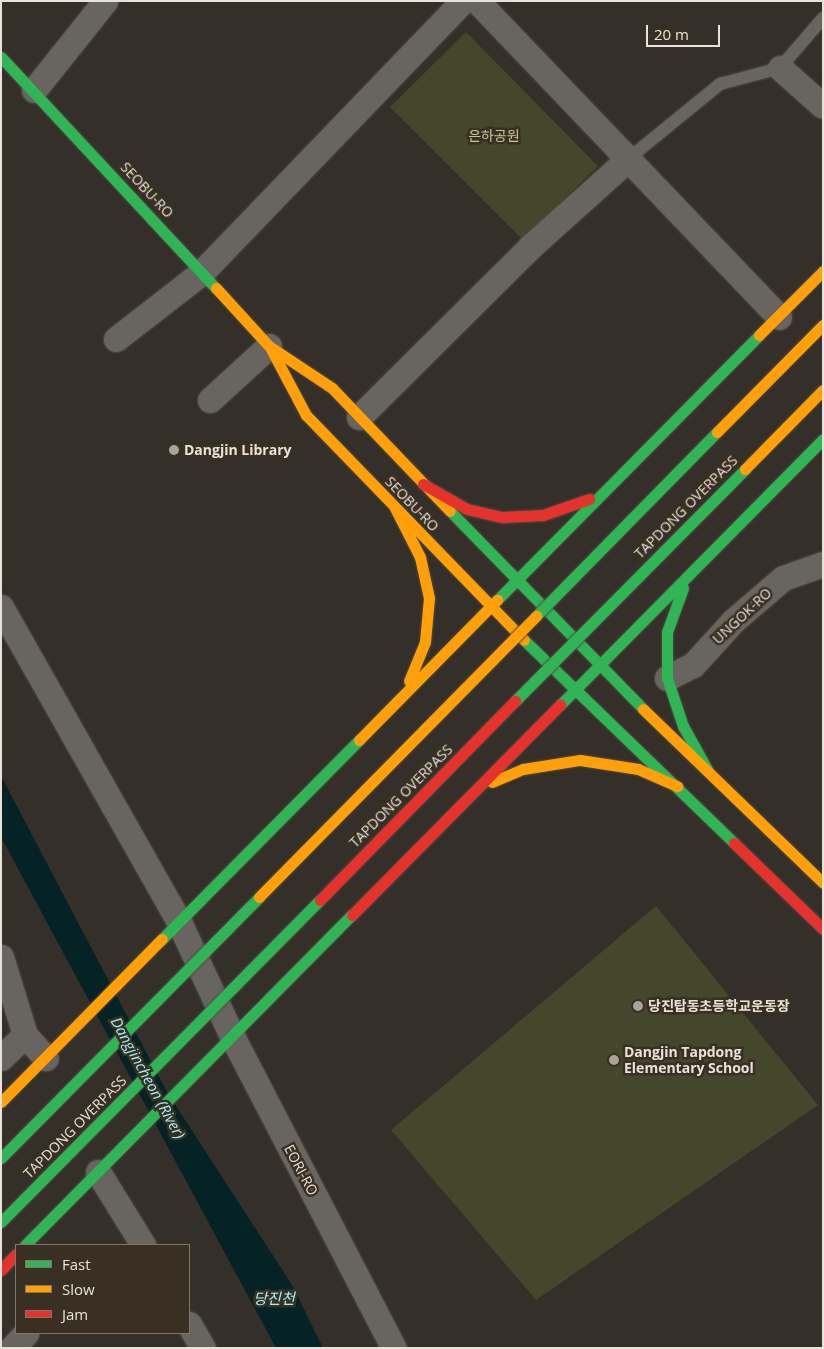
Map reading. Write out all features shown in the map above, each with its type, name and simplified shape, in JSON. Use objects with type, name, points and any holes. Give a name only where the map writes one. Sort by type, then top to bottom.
[{"type":"main road","name":"SEOBU-RO","points":[[1,57],[34,90],[269,346],[306,415],[489,606],[823,929]]},
{"type":"main road","points":[[1,1102],[174,930],[514,580],[823,271]]},
{"type":"main road","points":[[1,1158],[823,325]]},
{"type":"main road","name":"SEOBU-RO","points":[[269,346],[332,388],[599,668],[708,771]]},
{"type":"main road","name":"TAPDONG OVERPASS","points":[[1,1222],[823,390]]},
{"type":"main road","points":[[26,1244],[227,1044],[823,439]]},
{"type":"main road","points":[[422,484],[467,508],[524,518],[560,511],[603,492]]},
{"type":"main road","points":[[395,702],[425,642],[429,598],[420,558],[396,508]]},
{"type":"main road","points":[[707,555],[671,616],[664,656],[667,678],[682,726],[708,771],[823,883]]},
{"type":"main road","points":[[470,798],[507,775],[562,760],[620,765],[677,786]]},
{"type":"main road","points":[[1,1270],[15,1255]]},
{"type":"street","points":[[34,90],[105,1]]},
{"type":"street","points":[[116,339],[202,272],[463,1]]},
{"type":"street","points":[[477,1],[779,317]]},
{"type":"street","points":[[780,68],[823,106]]},
{"type":"street","points":[[359,416],[530,247],[628,159]]},
{"type":"street","points":[[210,400],[269,346]]},
{"type":"street","name":"UNGOK-RO","points":[[667,678],[693,665],[733,621],[783,578],[823,564]]},
{"type":"street","name":"EORI-RO","points":[[1,607],[174,930],[210,991],[227,1044],[394,1348]]},
{"type":"street","points":[[1,957],[25,1035],[50,1054]]},
{"type":"street","points":[[1,1058],[25,1035]]},
{"type":"street","points":[[105,1165],[143,1244]]},
{"type":"street","points":[[190,1326],[203,1348]]},
{"type":"lane","points":[[628,159],[720,84],[780,68],[823,18]]},
{"type":"green space","name":"은하공원","points":[[466,32],[598,166],[523,240],[390,107]]},
{"type":"green space","name":"당진탑동초등학교운동장","points":[[656,906],[818,1105],[536,1300],[391,1130]]},
{"type":"water","name":"당진천","points":[[1,776],[167,1092],[292,1285],[323,1348],[276,1348],[1,837]]},
{"type":"traffic: fast","points":[[1,57],[216,288]]},
{"type":"traffic: fast","points":[[497,600],[759,335]]},
{"type":"traffic: fast","points":[[536,616],[717,432]]},
{"type":"traffic: fast","points":[[560,705],[823,439]]},
{"type":"traffic: fast","points":[[515,701],[745,469]]},
{"type":"traffic: fast","points":[[450,511],[643,709]]},
{"type":"traffic: fast","points":[[683,588],[667,632],[667,678],[683,726],[708,771]]},
{"type":"traffic: fast","points":[[524,640],[734,843]]},
{"type":"traffic: fast","points":[[162,939],[359,740]]},
{"type":"traffic: fast","points":[[1,1158],[259,897]]},
{"type":"traffic: fast","points":[[1,1222],[320,900]]},
{"type":"traffic: fast","points":[[26,1244],[352,915]]},
{"type":"traffic: slow","points":[[759,335],[823,271]]},
{"type":"traffic: slow","points":[[216,288],[269,346],[332,388],[450,511]]},
{"type":"traffic: slow","points":[[717,432],[823,325]]},
{"type":"traffic: slow","points":[[271,349],[306,415],[524,640]]},
{"type":"traffic: slow","points":[[745,469],[823,390]]},
{"type":"traffic: slow","points":[[395,508],[420,557],[429,598],[425,642],[409,681]]},
{"type":"traffic: slow","points":[[359,740],[497,600]]},
{"type":"traffic: slow","points":[[259,897],[536,616]]},
{"type":"traffic: slow","points":[[643,709],[823,883]]},
{"type":"traffic: slow","points":[[492,782],[523,769],[580,760],[638,769],[677,786]]},
{"type":"traffic: slow","points":[[1,1102],[162,939]]},
{"type":"traffic: jam","points":[[423,484],[467,509],[503,517],[543,515],[589,499]]},
{"type":"traffic: jam","points":[[320,900],[515,701]]},
{"type":"traffic: jam","points":[[352,915],[560,705]]},
{"type":"traffic: jam","points":[[734,843],[823,929]]},
{"type":"traffic: jam","points":[[1,1270],[15,1255]]},
{"type":"place","name":"Dangjin Library","points":[[174,450]]},
{"type":"place","name":"당진탑동초등학교운동장","points":[[638,1006]]},
{"type":"place","name":"Dangjin Tapdong Elementary School","points":[[614,1060]]},
{"type":"water label","name":"Dangjincheon (River)","points":[[148,1078]]}]
